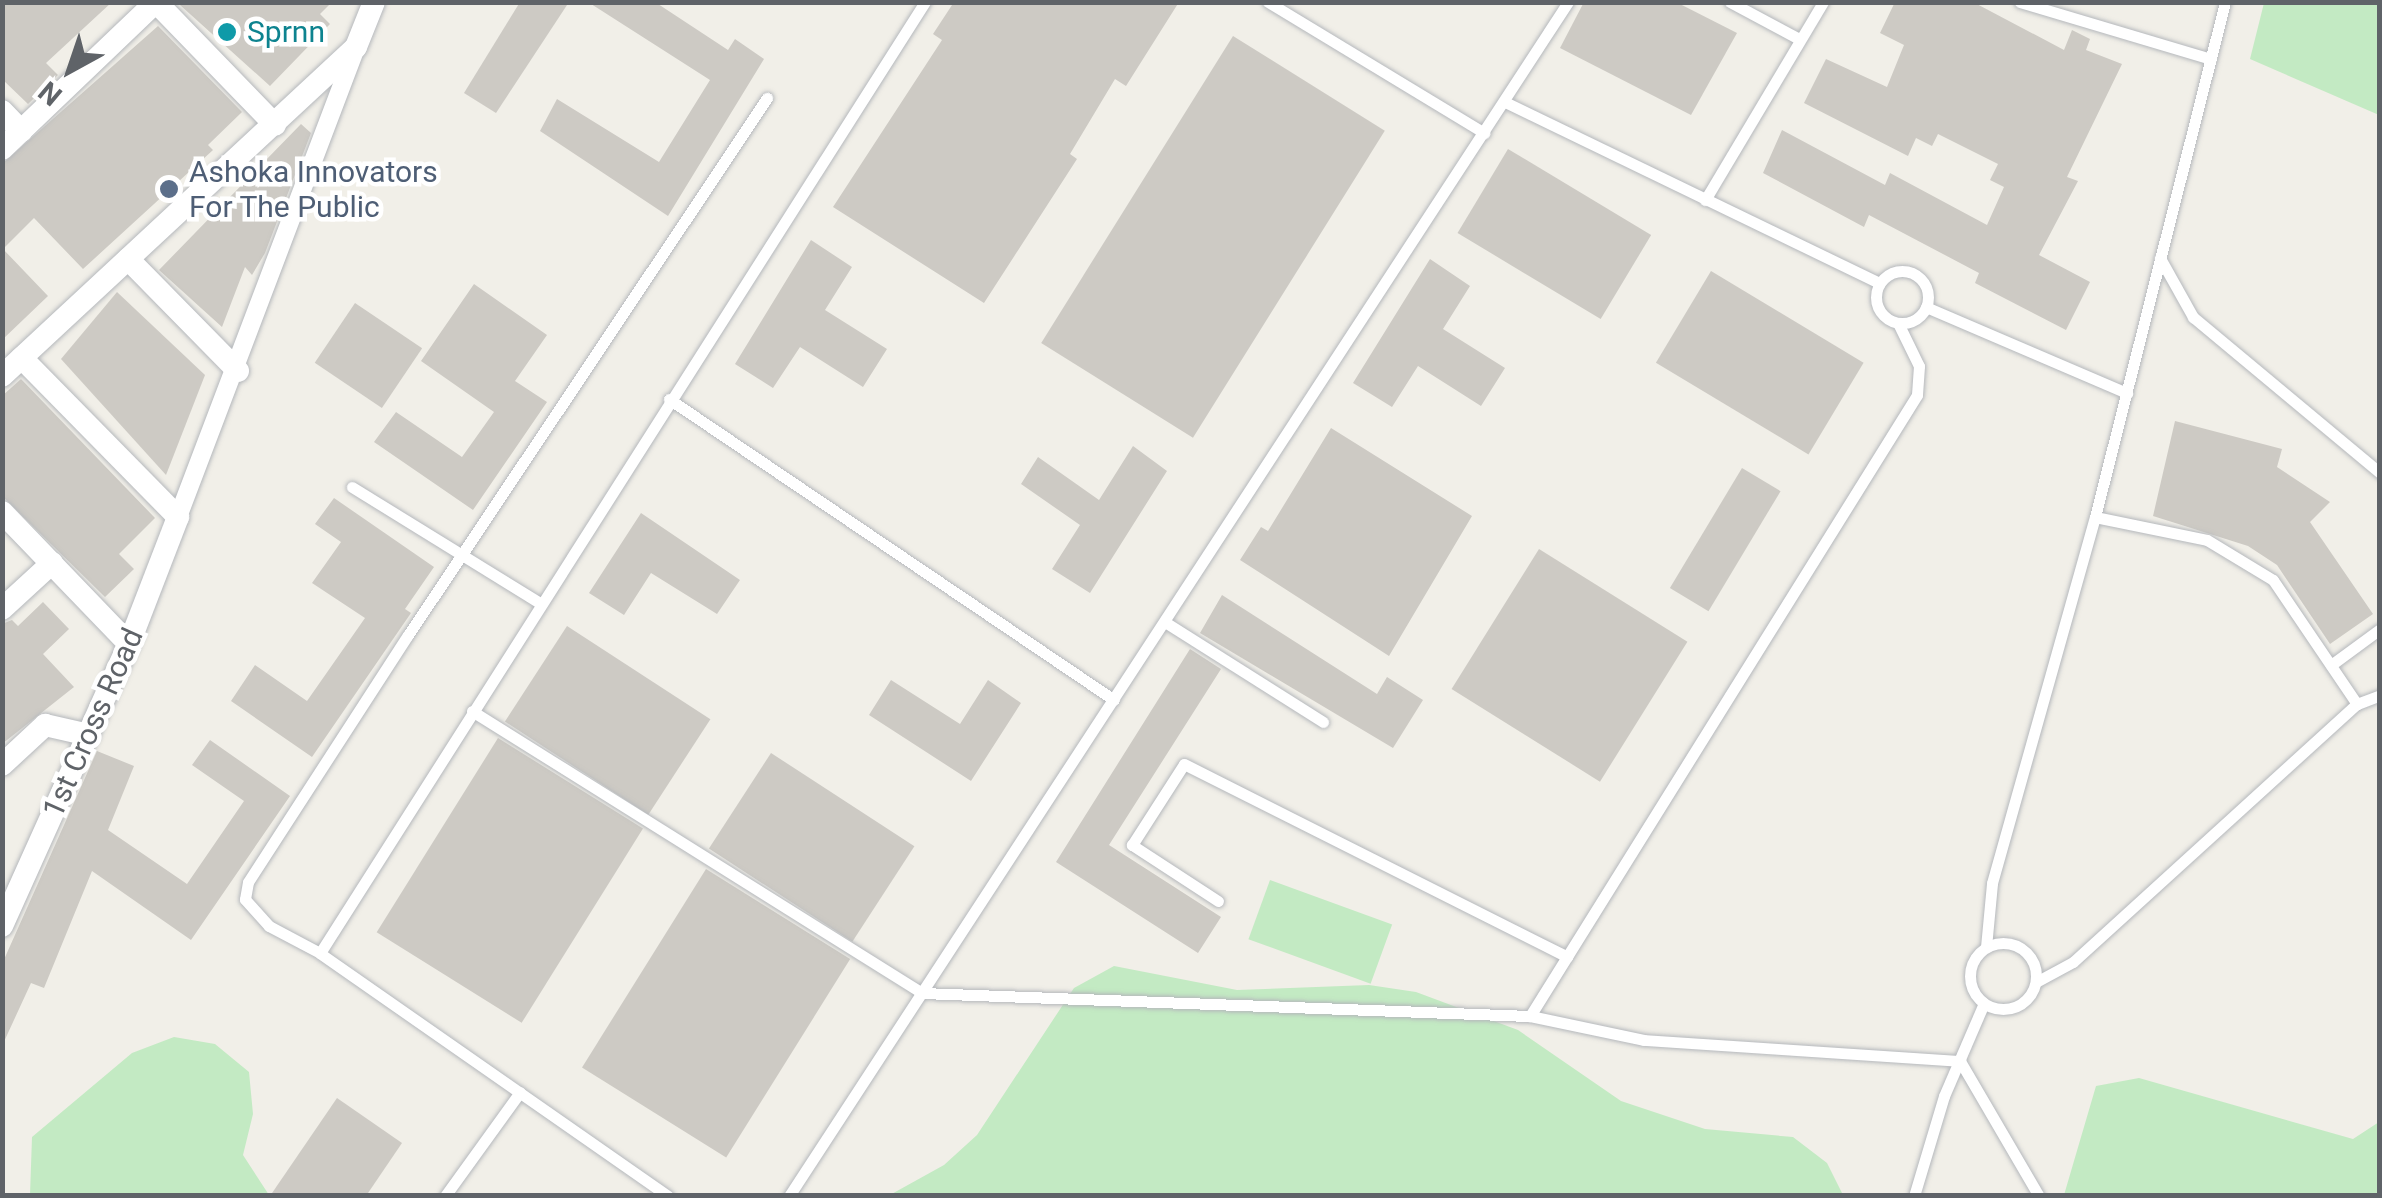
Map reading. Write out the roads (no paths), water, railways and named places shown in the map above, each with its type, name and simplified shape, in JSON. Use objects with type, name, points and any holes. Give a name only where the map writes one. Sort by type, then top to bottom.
[{"type":"street","points":[[2,149],[156,2],[275,125]]},
{"type":"street","points":[[22,358],[178,517],[238,371],[374,2]]},
{"type":"street","points":[[2,376],[356,47]]},
{"type":"street","points":[[2,111],[21,131]]},
{"type":"street","points":[[128,260],[238,371]]},
{"type":"street","points":[[2,512],[130,644]]},
{"type":"street","name":"1st Cross Road","points":[[2,926],[130,644],[178,517]]},
{"type":"street","points":[[2,609],[52,563]]},
{"type":"street","points":[[2,765],[45,724],[89,734]]},
{"type":"lane","points":[[320,953],[925,2]]},
{"type":"lane","points":[[1268,2],[1484,133]]},
{"type":"lane","points":[[789,1196],[1568,2]]},
{"type":"lane","points":[[1730,2],[1799,39]]},
{"type":"lane","points":[[1705,200],[1823,2]]},
{"type":"lane","points":[[2020,2],[2211,59]]},
{"type":"lane","points":[[1914,1196],[1984,1002],[1970,974],[1986,947],[1992,883],[2128,393],[2225,2]]},
{"type":"lane","points":[[668,1196],[248,906],[248,882],[767,98]]},
{"type":"lane","points":[[1506,102],[1880,283]]},
{"type":"lane","points":[[2160,258],[2193,317],[2380,474]]},
{"type":"lane","points":[[1530,1016],[1918,395],[1919,366],[1898,323],[1878,308],[1880,283],[1892,273],[1917,276],[1926,290],[1926,307],[1915,320],[1898,323]]},
{"type":"lane","points":[[1926,307],[2128,393]]},
{"type":"lane","points":[[669,399],[1114,700]]},
{"type":"lane","points":[[352,487],[540,603]]},
{"type":"lane","points":[[2095,517],[2206,540],[2273,580],[2357,704]]},
{"type":"lane","points":[[1165,622],[1324,722]]},
{"type":"lane","points":[[2331,665],[2380,629]]},
{"type":"lane","points":[[1984,1002],[2016,1006],[2036,982],[2073,962],[2357,704],[2380,695]]},
{"type":"lane","points":[[472,711],[922,993],[1530,1016],[1644,1040],[1960,1062]]},
{"type":"lane","points":[[1218,901],[1132,845],[1184,764],[1567,957]]},
{"type":"lane","points":[[1986,947],[2007,943],[2026,952],[2036,982]]},
{"type":"lane","points":[[1960,1062],[2039,1196]]},
{"type":"lane","points":[[445,1196],[520,1092]]},
{"type":"place","name":"Sprnn","points":[[227,32]]},
{"type":"place","name":"Ashoka Innovators For The Public","points":[[169,189]]}]
